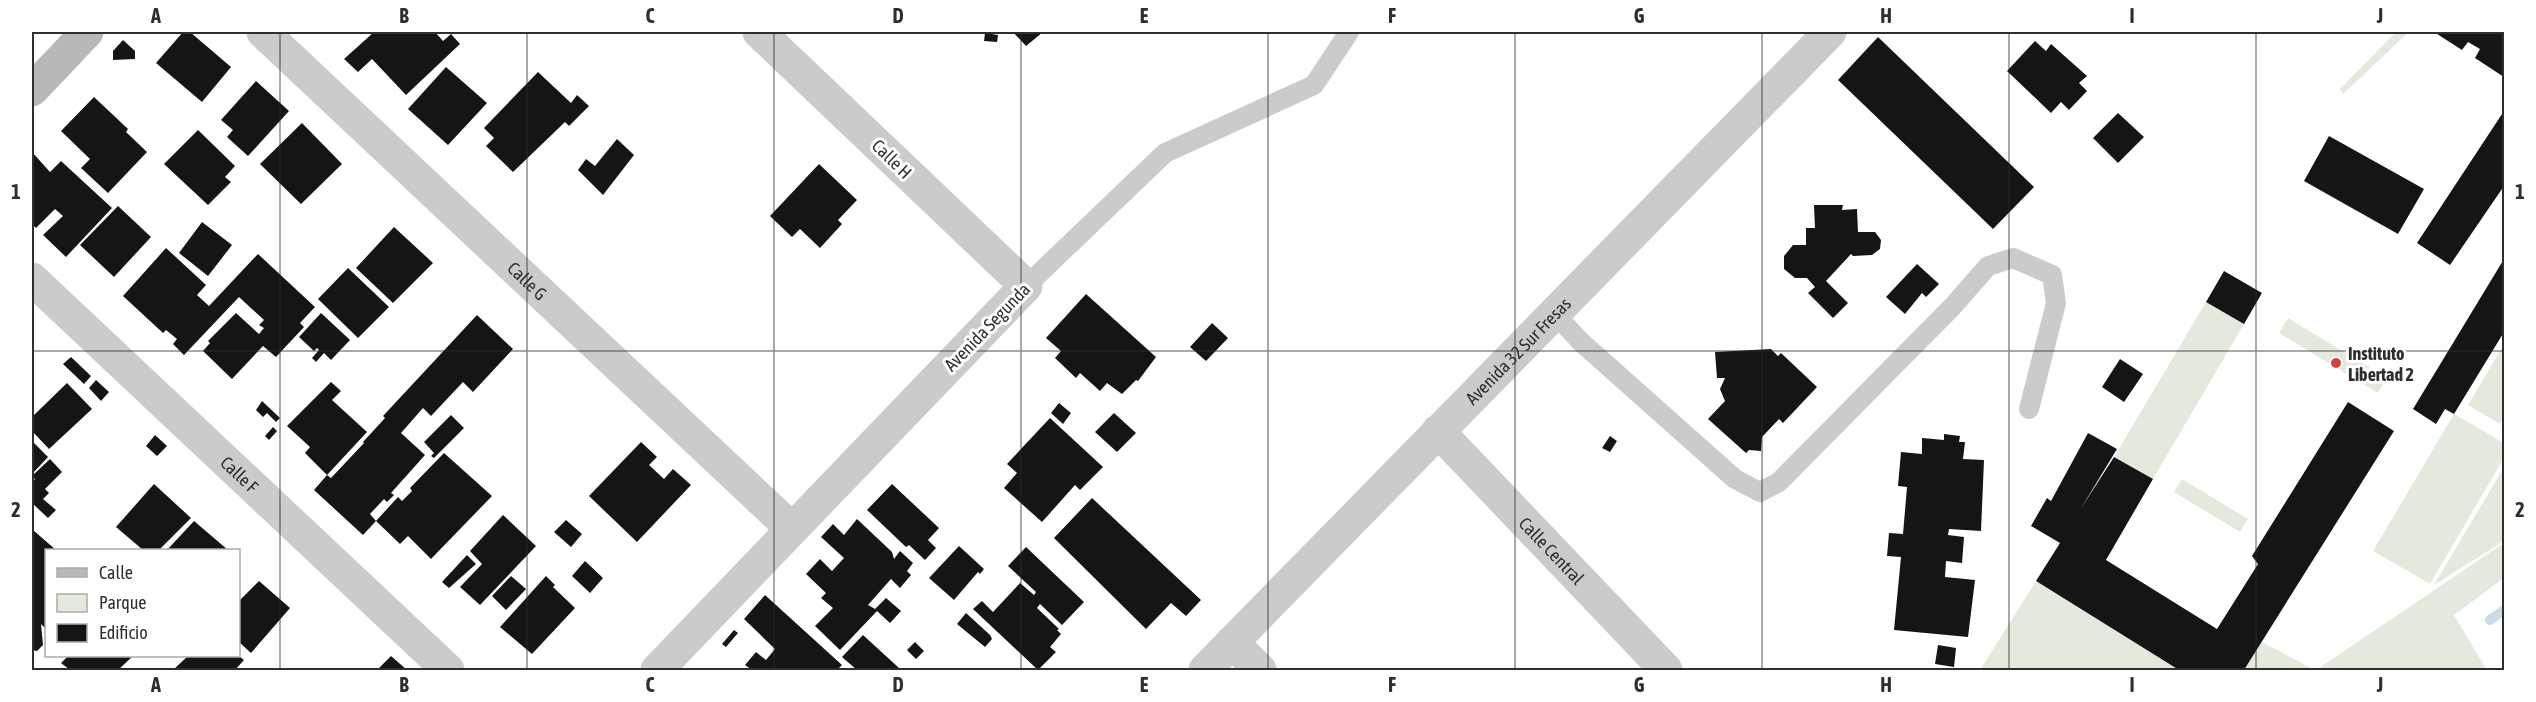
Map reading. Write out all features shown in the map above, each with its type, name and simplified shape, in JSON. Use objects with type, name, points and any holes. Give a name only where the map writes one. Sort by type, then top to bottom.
[{"type":"main road","points":[[32,90],[87,32]]},
{"type":"street","name":"Calle G","points":[[263,32],[792,529]]},
{"type":"street","name":"Calle H","points":[[759,32],[1026,286]]},
{"type":"street","name":"Avenida 32 Sur Fresas","points":[[1204,670],[1830,32]]},
{"type":"street","name":"Calle F","points":[[32,279],[448,670]]},
{"type":"street","name":"Avenida Segunda","points":[[657,670],[1026,286]]},
{"type":"street","name":"Calle Central","points":[[1438,431],[1666,670]]},
{"type":"street","points":[[1232,642],[1260,670]]},
{"type":"lane","name":"Avenida Segunda","points":[[1026,286],[1165,153],[1314,85],[1350,32]]},
{"type":"lane","points":[[1554,313],[1581,342],[1735,479],[1760,492],[1779,482],[1953,306],[1989,266],[2013,258],[2052,275],[2056,303],[2029,409]]},
{"type":"green space","points":[[2396,32],[2409,32],[2343,94],[2340,89]]},
{"type":"green space","points":[[2206,302],[2244,324],[2153,479],[2114,457]]},
{"type":"green space","points":[[2288,318],[2387,378],[2378,393],[2279,333]]},
{"type":"green space","points":[[2503,346],[2504,417],[2500,424],[2468,405]]},
{"type":"green space","points":[[2454,414],[2504,443],[2504,458],[2430,584],[2373,551]]},
{"type":"green space","points":[[2504,467],[2504,541],[2434,585]]},
{"type":"green space","points":[[2182,479],[2248,519],[2240,532],[2174,492]]},
{"type":"green space","points":[[2504,543],[2504,578],[2454,615],[2487,670],[2316,670]]},
{"type":"green space","points":[[2036,581],[2042,585],[2179,670],[1980,670]]},
{"type":"green space","points":[[2262,642],[2315,670],[2244,670]]},
{"type":"building","points":[[183,32],[190,32],[231,67],[202,102],[156,63]]},
{"type":"building","points":[[374,32],[435,32],[443,41],[451,34],[460,44],[406,95],[372,59],[358,72],[344,59]]},
{"type":"building","points":[[1013,32],[1043,32],[1026,46]]},
{"type":"building","points":[[2434,32],[2504,32],[2504,77],[2475,58],[2480,49],[2468,42],[2462,50]]},
{"type":"building","points":[[985,33],[998,35],[997,42],[984,41]]},
{"type":"building","points":[[1878,37],[2034,187],[1993,229],[1838,80]]},
{"type":"building","points":[[123,40],[135,51],[135,59],[113,60],[113,51]]},
{"type":"building","points":[[2035,41],[2046,51],[2051,44],[2087,76],[2079,83],[2087,91],[2069,110],[2061,102],[2051,113],[2007,71]]},
{"type":"building","points":[[446,67],[487,103],[448,145],[408,109]]},
{"type":"building","points":[[538,72],[571,103],[577,95],[589,106],[569,126],[565,122],[513,172],[486,146],[494,138],[484,128]]},
{"type":"building","points":[[256,81],[289,111],[248,156],[227,137],[233,130],[221,120]]},
{"type":"building","points":[[94,97],[128,129],[126,132],[147,152],[108,193],[81,168],[90,159],[61,131]]},
{"type":"building","points":[[2504,111],[2504,186],[2450,265],[2417,243]]},
{"type":"building","points":[[2118,113],[2144,137],[2118,163],[2093,138]]},
{"type":"building","points":[[302,123],[342,164],[301,204],[260,164]]},
{"type":"building","points":[[198,130],[235,166],[225,177],[231,182],[208,205],[164,164]]},
{"type":"building","points":[[2329,136],[2424,189],[2398,234],[2304,181]]},
{"type":"building","points":[[617,139],[634,155],[603,195],[578,170],[586,159],[595,166]]},
{"type":"building","points":[[32,152],[50,172],[61,161],[112,208],[66,257],[43,235],[63,216],[55,209],[36,228],[32,224]]},
{"type":"building","points":[[819,164],[857,200],[838,220],[842,224],[820,248],[800,229],[792,237],[770,216]]},
{"type":"building","points":[[1814,205],[1843,205],[1842,210],[1857,209],[1858,232],[1875,232],[1881,240],[1880,249],[1872,255],[1853,256],[1851,254],[1826,281],[1848,303],[1833,318],[1808,293],[1815,287],[1807,278],[1795,278],[1784,269],[1784,256],[1793,245],[1806,245],[1806,228],[1815,228]]},
{"type":"building","points":[[118,206],[151,237],[114,277],[80,245]]},
{"type":"building","points":[[202,222],[232,245],[208,276],[179,253]]},
{"type":"building","points":[[394,227],[433,263],[393,303],[356,268]]},
{"type":"building","points":[[166,248],[206,285],[197,295],[209,306],[258,254],[315,307],[300,323],[304,327],[276,357],[263,346],[232,379],[203,351],[210,343],[208,341],[236,313],[259,334],[264,328],[259,325],[264,320],[239,297],[184,355],[173,344],[177,339],[166,330],[163,333],[123,296]]},
{"type":"building","points":[[2504,259],[2504,332],[2454,414],[2445,409],[2436,424],[2413,409]]},
{"type":"building","points":[[1917,264],[1939,284],[1926,297],[1922,293],[1905,314],[1886,297]]},
{"type":"building","points":[[348,268],[389,307],[358,338],[318,299]]},
{"type":"building","points":[[2224,271],[2262,293],[2244,324],[2206,302]]},
{"type":"building","points":[[1086,294],[1156,357],[1138,381],[1136,380],[1122,394],[1107,383],[1100,391],[1080,373],[1076,378],[1055,358],[1061,351],[1046,338]]},
{"type":"building","points":[[321,313],[350,340],[331,360],[324,353],[316,362],[312,358],[319,350],[317,348],[314,351],[299,337]]},
{"type":"building","points":[[477,315],[513,349],[473,392],[463,382],[431,416],[423,408],[401,433],[425,455],[391,493],[394,495],[387,502],[384,499],[370,514],[376,521],[363,535],[314,490],[327,475],[331,478],[364,443],[385,418],[383,416]]},
{"type":"building","points":[[1212,323],[1228,338],[1206,361],[1190,347]]},
{"type":"building","points":[[1771,349],[1778,356],[1781,353],[1817,387],[1783,423],[1779,419],[1762,437],[1761,451],[1749,450],[1746,453],[1708,419],[1725,401],[1720,389],[1725,378],[1717,378],[1715,352]]},
{"type":"building","points":[[71,357],[91,376],[84,384],[63,364]]},
{"type":"building","points":[[2120,359],[2143,374],[2124,402],[2102,387]]},
{"type":"building","points":[[96,380],[109,392],[101,401],[89,388]]},
{"type":"building","points":[[331,382],[341,391],[332,400],[367,432],[327,475],[305,453],[310,447],[287,426]]},
{"type":"building","points":[[67,383],[92,409],[49,449],[32,431],[32,417]]},
{"type":"building","points":[[262,401],[280,418],[276,422],[267,413],[263,417],[256,410]]},
{"type":"building","points":[[2348,402],[2394,431],[2244,670],[2179,670],[2036,581],[2060,543],[2031,526],[2047,498],[2051,501],[2088,433],[2117,449],[2080,510],[2114,457],[2153,479],[2106,560],[2217,629],[2258,564],[2252,556]]},
{"type":"building","points":[[1059,403],[1071,413],[1063,424],[1051,413]]},
{"type":"building","points":[[1114,413],[1136,433],[1117,452],[1095,432]]},
{"type":"building","points":[[451,415],[464,428],[434,458],[431,456],[434,453],[424,442]]},
{"type":"building","points":[[1050,418],[1103,467],[1080,490],[1075,485],[1042,522],[1004,488],[1017,473],[1007,464]]},
{"type":"building","points":[[273,427],[277,431],[269,440],[265,436]]},
{"type":"building","points":[[1944,434],[1960,436],[1959,442],[1965,442],[1963,459],[1984,460],[1981,531],[1949,529],[1948,535],[1964,537],[1962,563],[1946,561],[1945,577],[1975,580],[1968,637],[1894,630],[1901,557],[1887,556],[1889,533],[1903,534],[1907,487],[1898,486],[1901,452],[1922,454],[1922,438],[1944,440]]},
{"type":"building","points":[[155,435],[167,446],[157,456],[146,446]]},
{"type":"building","points":[[1610,436],[1617,441],[1610,452],[1602,448]]},
{"type":"building","points":[[32,441],[48,457],[32,474]]},
{"type":"building","points":[[641,442],[657,457],[649,465],[664,479],[673,469],[691,485],[637,542],[589,496]]},
{"type":"building","points":[[444,453],[492,496],[431,559],[408,536],[400,544],[376,521],[398,497],[402,501],[412,491],[410,488]]},
{"type":"building","points":[[50,459],[62,472],[45,489],[49,493],[43,499],[56,510],[48,518],[32,503],[32,482],[35,479],[32,476]]},
{"type":"building","points":[[154,484],[191,518],[160,549],[142,549],[116,527]]},
{"type":"building","points":[[892,484],[939,528],[928,540],[936,548],[925,560],[909,545],[906,547],[867,510]]},
{"type":"building","points":[[1092,498],[1201,600],[1186,616],[1171,603],[1146,629],[1054,538]]},
{"type":"building","points":[[503,515],[536,546],[480,605],[460,587],[482,564],[470,551]]},
{"type":"building","points":[[857,519],[892,552],[894,559],[900,551],[913,563],[907,571],[911,575],[900,588],[891,579],[868,605],[875,609],[886,598],[901,611],[890,623],[877,611],[840,650],[815,626],[833,608],[821,598],[826,593],[806,574],[820,559],[832,571],[844,558],[821,537],[833,524],[844,535]]},
{"type":"building","points":[[566,520],[582,534],[571,547],[554,532]]},
{"type":"building","points":[[194,521],[227,549],[168,549]]},
{"type":"building","points":[[33,530],[55,549],[45,549],[45,628],[41,624],[43,645],[37,651],[32,650]]},
{"type":"building","points":[[959,546],[984,569],[980,574],[978,572],[954,600],[929,578]]},
{"type":"building","points":[[1026,547],[1084,602],[1062,625],[1040,604],[1037,608],[1059,629],[1057,630],[1061,634],[1050,647],[1056,652],[1038,670],[973,609],[982,601],[993,612],[1020,583],[1034,595],[1036,592],[1008,566]]},
{"type":"building","points":[[467,555],[476,564],[449,588],[442,582]]},
{"type":"building","points":[[585,561],[603,578],[590,593],[572,576]]},
{"type":"building","points":[[511,576],[526,589],[506,610],[492,596]]},
{"type":"building","points":[[546,576],[555,585],[553,587],[575,608],[532,654],[500,627]]},
{"type":"building","points":[[259,581],[290,608],[251,653],[240,643],[240,600]]},
{"type":"building","points":[[765,595],[842,665],[837,670],[752,670],[745,665],[756,652],[766,660],[775,649],[744,619]]},
{"type":"building","points":[[966,613],[990,635],[992,639],[985,647],[957,624]]},
{"type":"building","points":[[734,630],[738,633],[726,647],[722,644]]},
{"type":"building","points":[[863,635],[901,670],[857,670],[842,657]]},
{"type":"building","points":[[915,642],[924,651],[916,659],[907,650]]},
{"type":"building","points":[[1938,645],[1956,648],[1954,667],[1935,664]]},
{"type":"building","points":[[391,656],[407,670],[377,670]]},
{"type":"building","points":[[67,657],[132,657],[118,670],[70,670],[61,663]]},
{"type":"building","points":[[187,657],[240,657],[244,660],[235,670],[173,670]]},
{"type":"waterway","points":[[2490,620],[2504,610]]},
{"type":"place","name":"Instituto Libertad 2","points":[[2336,363]]}]
